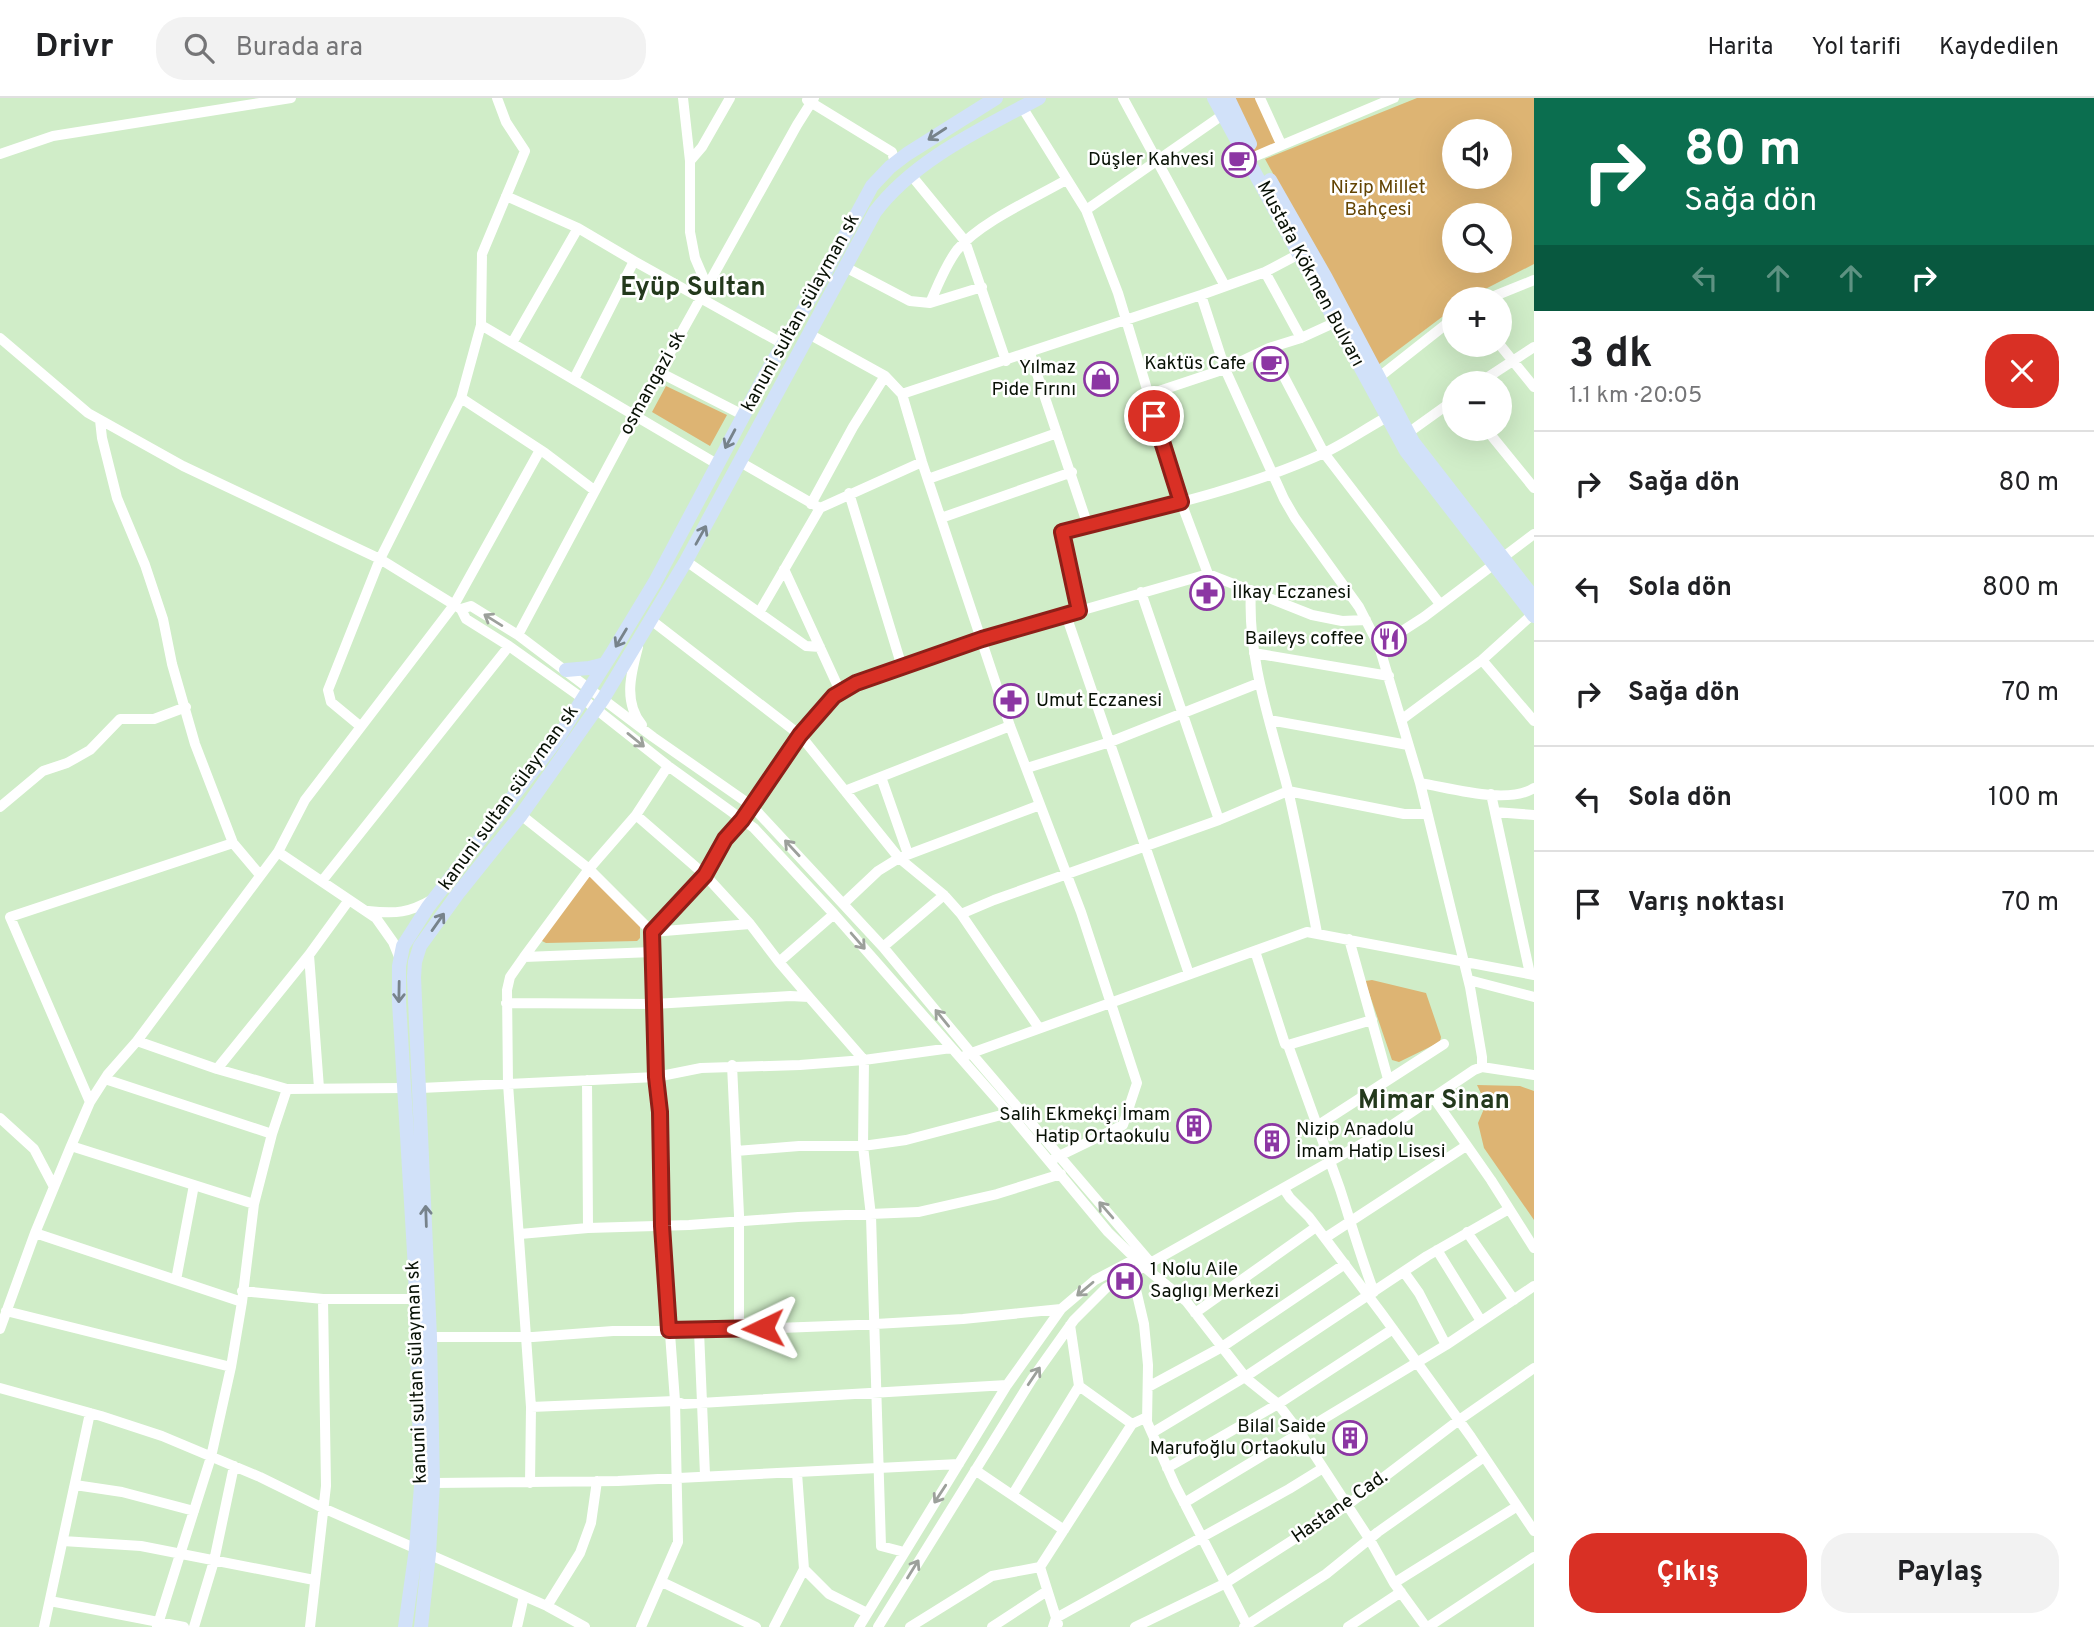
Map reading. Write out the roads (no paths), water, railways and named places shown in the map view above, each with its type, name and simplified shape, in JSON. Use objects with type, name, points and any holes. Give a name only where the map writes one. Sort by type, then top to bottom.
[{"type":"main road","points":[[421,1627],[422,1551],[433,1483],[421,1088],[414,977],[415,962],[421,946],[459,892],[521,815],[600,704],[687,561],[875,212],[895,188],[911,175],[957,144],[1039,98]]},
{"type":"main road","name":"Mustafa Kökmen Bulvarı","points":[[1214,98],[1387,417],[1409,442]]},
{"type":"main road","name":"Mustafa Kökmen Bulvarı","points":[[1228,98],[1256,156],[1326,278],[1409,442]]},
{"type":"main road","name":"kanuni sultan sülayman sk","points":[[405,1627],[422,1551],[415,1299],[398,1002],[403,946],[435,898],[558,738],[605,664],[654,582],[872,186],[895,163],[988,100]]},
{"type":"main road","points":[[1409,442],[1497,560],[1533,615]]},
{"type":"main road","points":[[1497,560],[1534,598]]},
{"type":"main road","points":[[566,670],[605,664]]},
{"type":"street","points":[[0,154],[53,136],[291,98]]},
{"type":"street","points":[[360,726],[331,702],[328,690],[380,559],[461,398],[481,324],[482,254],[525,151],[506,122],[497,98]]},
{"type":"street","points":[[683,98],[690,161],[691,232],[695,258],[707,286]]},
{"type":"street","points":[[690,161],[702,147],[730,98]]},
{"type":"street","points":[[1123,98],[1225,286]]},
{"type":"street","points":[[1260,98],[1281,144]]},
{"type":"street","points":[[1256,156],[1395,98]]},
{"type":"street","points":[[810,99],[892,152],[895,163]]},
{"type":"street","name":"osmangazi sk","points":[[518,635],[594,490],[810,99]]},
{"type":"street","points":[[1022,107],[1086,211],[1126,321],[1181,502],[1208,574]]},
{"type":"street","points":[[1086,211],[1224,114]]},
{"type":"street","points":[[911,175],[965,241],[1006,361]]},
{"type":"street","points":[[930,303],[949,263],[965,241],[1066,180]]},
{"type":"street","points":[[506,196],[578,228],[783,344]]},
{"type":"street","points":[[512,343],[578,228]]},
{"type":"street","points":[[902,394],[1201,295],[1265,272],[1299,254]]},
{"type":"street","points":[[574,380],[634,261]]},
{"type":"street","points":[[847,268],[910,301],[930,303],[982,287]]},
{"type":"street","points":[[1265,272],[1301,338]]},
{"type":"street","points":[[1512,289],[1534,280]]},
{"type":"street","points":[[1201,295],[1225,369],[1295,518],[1340,578],[1379,646],[1420,783],[1469,980],[1482,1067]]},
{"type":"street","points":[[1147,395],[1225,369],[1269,348],[1336,323]]},
{"type":"street","points":[[481,324],[717,464]]},
{"type":"street","points":[[1378,378],[1442,327]]},
{"type":"street","points":[[809,334],[885,376],[902,394],[1010,726],[1067,875],[1137,1083],[1123,1125],[1054,1158]]},
{"type":"street","points":[[0,338],[88,413],[183,466],[380,559],[458,607],[466,619],[585,692],[668,766],[754,828],[834,914],[951,1048],[966,1055],[1143,1260]]},
{"type":"street","points":[[1498,371],[1534,347]]},
{"type":"street","points":[[1269,348],[1324,453],[1440,604]]},
{"type":"street","points":[[1030,353],[1072,471],[1088,526]]},
{"type":"street","points":[[1509,357],[1534,387]]},
{"type":"street","points":[[659,372],[744,415]]},
{"type":"street","points":[[760,611],[784,569],[853,427],[885,376]]},
{"type":"street","points":[[461,398],[540,450],[594,490]]},
{"type":"street","points":[[1409,442],[1442,411]]},
{"type":"street","points":[[1079,611],[1062,532],[1181,502],[1273,472],[1324,453],[1387,417]]},
{"type":"street","points":[[100,420],[117,498],[145,565],[163,620],[172,664],[195,744],[233,843],[260,876]]},
{"type":"street","points":[[928,479],[1057,433]]},
{"type":"street","points":[[1496,441],[1534,488]]},
{"type":"street","points":[[0,1329],[35,1233],[90,1102],[278,852],[305,800],[360,726],[458,607],[540,450]]},
{"type":"street","points":[[740,462],[815,506],[922,462]]},
{"type":"street","points":[[941,518],[1072,471]]},
{"type":"street","points":[[849,494],[902,667]]},
{"type":"street","points":[[1379,646],[1395,638],[1534,534]]},
{"type":"street","points":[[687,561],[806,646],[820,647]]},
{"type":"street","points":[[784,569],[840,691]]},
{"type":"street","points":[[652,932],[705,875],[725,839],[742,820],[800,735],[840,691],[856,683],[982,639],[1208,574],[1312,615],[1342,621],[1366,620]]},
{"type":"street","points":[[1251,590],[1250,623],[1259,683],[1288,791],[1317,933]]},
{"type":"street","points":[[1141,592],[1219,820]]},
{"type":"street","points":[[458,607],[471,607],[518,635],[566,670],[585,692]]},
{"type":"street","points":[[1066,615],[1189,974]]},
{"type":"street","points":[[1401,720],[1482,660],[1533,615]]},
{"type":"street","points":[[651,620],[800,735],[845,791],[961,914],[1039,1028]]},
{"type":"street","points":[[640,638],[631,676],[630,695],[637,718],[653,737]]},
{"type":"street","points":[[322,881],[509,646]]},
{"type":"street","points":[[1254,653],[1389,676]]},
{"type":"street","points":[[1482,660],[1534,721]]},
{"type":"street","points":[[1027,768],[1110,742],[1259,683]]},
{"type":"street","points":[[600,704],[653,737],[752,806],[883,947],[1009,1113],[1054,1158],[1062,1174],[1108,1232],[1143,1260],[1186,1301],[1245,1377],[1278,1404],[1301,1434],[1370,1540],[1397,1588],[1427,1627],[1533,1562]]},
{"type":"street","points":[[0,807],[43,771],[67,763],[90,750],[120,719],[154,719],[186,707]]},
{"type":"street","points":[[1269,720],[1408,745]]},
{"type":"street","points":[[845,791],[1010,726]]},
{"type":"street","points":[[530,1483],[531,1407],[508,1084],[506,1003],[510,978],[589,869],[636,815],[668,766]]},
{"type":"street","points":[[881,777],[904,856]]},
{"type":"street","points":[[1420,783],[1510,796],[1534,788]]},
{"type":"street","points":[[961,914],[1219,820],[1288,791],[1404,814],[1426,814]]},
{"type":"street","points":[[966,1055],[1307,932],[1532,974],[1491,794]]},
{"type":"street","points":[[843,905],[878,871],[904,856],[1041,805]]},
{"type":"street","points":[[1495,812],[1534,815]]},
{"type":"street","points":[[521,815],[589,869],[652,932],[662,1226],[675,1401],[678,1542],[641,1627]]},
{"type":"street","points":[[636,815],[705,875],[750,923],[779,962],[864,1060],[863,1146],[871,1216],[881,1546],[904,1552]]},
{"type":"street","points":[[90,1102],[10,917],[233,843]]},
{"type":"street","points":[[278,852],[366,911],[384,927],[400,959]]},
{"type":"street","points":[[883,947],[944,895]]},
{"type":"street","points":[[366,911],[404,912],[435,898]]},
{"type":"street","points":[[218,1069],[349,900]]},
{"type":"street","points":[[779,962],[834,914]]},
{"type":"street","points":[[652,932],[750,923]]},
{"type":"street","points":[[1349,939],[1388,1079]]},
{"type":"street","points":[[1255,951],[1285,1044],[1288,1045],[1331,1162],[1371,1294]]},
{"type":"street","points":[[524,957],[653,952]]},
{"type":"street","points":[[309,955],[319,1088]]},
{"type":"street","points":[[1469,980],[1534,997]]},
{"type":"street","points":[[506,1003],[654,1004],[809,996]]},
{"type":"street","points":[[1288,1045],[1372,1020]]},
{"type":"street","points":[[137,1041],[287,1089],[403,1088]]},
{"type":"street","points":[[1317,1126],[1444,1044]]},
{"type":"street","points":[[421,1088],[656,1077],[701,1068],[864,1060],[951,1048]]},
{"type":"street","points":[[732,1065],[739,1222],[739,1329]]},
{"type":"street","points":[[859,1627],[1007,1385],[1061,1309],[1095,1280],[1143,1260],[1284,1189],[1379,1134],[1474,1070],[1482,1067],[1534,1075]]},
{"type":"street","points":[[105,1079],[272,1134]]},
{"type":"street","points":[[587,1080],[588,1228]]},
{"type":"street","points":[[158,1624],[211,1457],[231,1367],[254,1204],[287,1089]]},
{"type":"street","points":[[1433,1097],[1534,1248]]},
{"type":"street","points":[[736,1151],[799,1146],[863,1146],[906,1140],[1009,1113]]},
{"type":"street","points":[[0,1118],[34,1149],[54,1187]]},
{"type":"street","points":[[71,1146],[254,1204]]},
{"type":"street","points":[[1325,1238],[1466,1146]]},
{"type":"street","points":[[520,1234],[588,1228],[918,1212],[997,1194],[1062,1174]]},
{"type":"street","points":[[176,1280],[194,1185]]},
{"type":"street","points":[[1284,1189],[1371,1294],[1534,1531]]},
{"type":"street","points":[[1152,1433],[1245,1377],[1437,1250],[1509,1209]]},
{"type":"street","points":[[1195,1313],[1316,1227]]},
{"type":"street","points":[[35,1233],[176,1280],[242,1296],[415,1299]]},
{"type":"street","points":[[1467,1233],[1514,1300]]},
{"type":"street","points":[[1437,1250],[1481,1321]]},
{"type":"street","points":[[878,1627],[1032,1379],[1070,1325],[1106,1288],[1132,1273],[1143,1260]]},
{"type":"street","points":[[1147,1387],[1222,1347],[1345,1264]]},
{"type":"street","points":[[1404,1272],[1419,1293],[1446,1345]]},
{"type":"street","points":[[1132,1273],[1144,1324],[1148,1365],[1147,1417],[1152,1433],[1246,1626],[1326,1574],[1484,1457]]},
{"type":"street","points":[[1184,1503],[1446,1345],[1534,1286]]},
{"type":"street","points":[[310,1627],[326,1486],[323,1298]]},
{"type":"street","points":[[430,1337],[874,1324],[963,1319],[1061,1309]]},
{"type":"street","points":[[6,1311],[231,1367]]},
{"type":"street","points":[[1013,1494],[1079,1386],[1070,1325]]},
{"type":"street","points":[[1167,1468],[1278,1404],[1393,1329]]},
{"type":"street","points":[[699,1331],[705,1475]]},
{"type":"street","name":"Hastane Cad.","points":[[1135,1627],[1224,1584],[1346,1506],[1459,1420],[1534,1368]]},
{"type":"street","points":[[531,1407],[675,1401],[683,1404],[1007,1385]]},
{"type":"street","points":[[1079,1386],[1132,1424]]},
{"type":"street","points":[[0,1388],[90,1412],[162,1436],[547,1606],[585,1627]]},
{"type":"street","points":[[44,1627],[90,1412]]},
{"type":"street","points":[[910,1627],[992,1576],[1040,1567],[1132,1424],[1147,1417]]},
{"type":"street","points":[[433,1483],[597,1481],[960,1464]]},
{"type":"street","points":[[194,1627],[214,1561],[234,1466]]},
{"type":"street","points":[[1040,1567],[1056,1624],[1323,1468]]},
{"type":"street","points":[[975,1470],[1063,1530]]},
{"type":"street","points":[[774,1627],[804,1569],[797,1473]]},
{"type":"street","points":[[547,1606],[580,1553],[590,1523],[597,1481]]},
{"type":"street","points":[[75,1485],[122,1492],[194,1511]]},
{"type":"street","points":[[1348,1627],[1397,1588],[1516,1507]]},
{"type":"street","points":[[63,1541],[141,1546],[314,1580]]},
{"type":"street","points":[[804,1569],[829,1594],[867,1613]]},
{"type":"street","points":[[662,1582],[756,1627]]},
{"type":"street","points":[[992,1627],[1047,1591]]},
{"type":"street","points":[[517,1627],[524,1596]]},
{"type":"street","points":[[50,1601],[184,1627]]},
{"type":"place","name":"Düşler Kahvesi","points":[[1239,160]]},
{"type":"place","name":"Kaktüs Cafe","points":[[1271,364]]},
{"type":"place","name":"Yılmaz Pide Fırını","points":[[1101,379]]},
{"type":"place","name":"İlkay Eczanesi","points":[[1207,593]]},
{"type":"place","name":"Baileys coffee","points":[[1389,639]]},
{"type":"place","name":"Umut Eczanesi","points":[[1011,701]]},
{"type":"place","name":"Salih Ekmekçi İmam Hatip Ortaokulu","points":[[1194,1126]]},
{"type":"place","name":"Nizip Anadolu İmam Hatip Lisesi","points":[[1272,1141]]},
{"type":"place","name":"1 Nolu Aile Saglıgı Merkezi","points":[[1125,1281]]},
{"type":"place","name":"Bilal Saide Marufoğlu Ortaokulu","points":[[1350,1438]]},
{"type":"district","name":"Eyüp Sultan","points":[[693,288]]},
{"type":"district","name":"Mimar Sinan","points":[[1434,1101]]},
{"type":"park label","name":"Nizip Millet Bahçesi","points":[[1378,199]]}]
